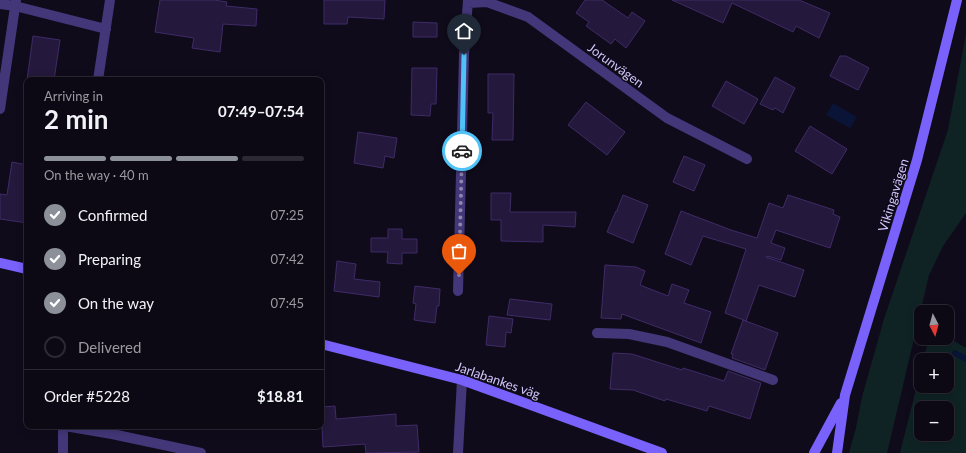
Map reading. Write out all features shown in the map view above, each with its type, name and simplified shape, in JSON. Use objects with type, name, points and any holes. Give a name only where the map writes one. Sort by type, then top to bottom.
[{"type":"main road","name":"Vikingavägen","points":[[837,453],[845,396],[918,160],[957,0]]},
{"type":"main road","points":[[0,263],[24,268]]},
{"type":"main road","name":"Jarlabankes väg","points":[[324,345],[462,380],[662,453]]},
{"type":"main road","name":"Vikingavägen","points":[[814,453],[845,396]]},
{"type":"street","points":[[98,77],[110,0]]},
{"type":"street","points":[[458,291],[464,55],[468,1]]},
{"type":"street","name":"Jorunvägen","points":[[468,1],[487,2],[528,17],[667,118],[747,159]]},
{"type":"street","points":[[0,4],[15,3],[106,29]]},
{"type":"street","points":[[0,109],[2,81],[15,3]]},
{"type":"street","points":[[596,333],[629,334],[667,342],[773,380]]},
{"type":"street","points":[[458,453],[462,380]]},
{"type":"street","points":[[63,453],[64,429]]},
{"type":"street","points":[[82,429],[201,453]]},
{"type":"green space","points":[[966,34],[966,213],[943,246],[929,275],[922,305],[914,305],[914,339],[887,453],[849,453],[862,397],[884,319],[948,130]]},
{"type":"green space","points":[[954,341],[966,348],[966,453],[900,453],[915,393],[954,393],[954,353],[925,353],[927,345],[954,345]]},
{"type":"water","points":[[833,103],[857,117],[850,128],[826,115]]},
{"type":"building","points":[[160,0],[214,0],[227,2],[226,6],[257,9],[256,26],[223,24],[220,52],[192,48],[194,38],[155,32]]},
{"type":"building","points":[[324,0],[385,0],[384,19],[348,17],[347,24],[324,24]]},
{"type":"building","points":[[585,0],[602,0],[628,18],[632,12],[645,21],[626,48],[615,39],[611,44],[586,26],[589,22],[576,13]]},
{"type":"building","points":[[672,0],[799,0],[830,13],[819,38],[796,26],[793,32],[732,3],[723,23]]},
{"type":"building","points":[[413,22],[437,23],[437,37],[413,37]]},
{"type":"building","points":[[33,36],[60,40],[54,77],[27,77]]},
{"type":"building","points":[[840,56],[846,56],[869,68],[858,90],[830,76]]},
{"type":"building","points":[[412,68],[437,68],[436,104],[431,104],[430,116],[411,115]]},
{"type":"building","points":[[488,74],[514,74],[513,140],[492,140],[493,113],[488,113]]},
{"type":"building","points":[[775,77],[795,88],[783,113],[775,108],[773,110],[760,104]]},
{"type":"building","points":[[726,81],[758,99],[744,124],[712,106]]},
{"type":"building","points":[[586,102],[625,132],[607,155],[568,125]]},
{"type":"building","points":[[810,126],[847,149],[832,174],[795,151]]},
{"type":"building","points":[[358,132],[397,138],[394,158],[385,156],[383,168],[354,163]]},
{"type":"building","points":[[684,156],[705,165],[694,191],[673,182]]},
{"type":"building","points":[[12,162],[24,164],[24,223],[0,219],[0,194],[7,195]]},
{"type":"building","points":[[491,193],[511,193],[510,212],[576,212],[575,227],[543,225],[543,242],[501,241],[501,220],[491,220]]},
{"type":"building","points":[[623,195],[648,205],[633,243],[607,232],[616,211],[618,211],[617,210]]},
{"type":"building","points":[[788,195],[834,210],[833,214],[840,217],[830,248],[776,230],[771,243],[785,248],[781,260],[766,257],[804,270],[795,297],[759,285],[746,321],[725,313],[746,249],[703,236],[691,265],[665,254],[681,211],[757,238],[769,203],[783,208]]},
{"type":"building","points":[[388,229],[402,229],[402,239],[417,239],[417,253],[402,253],[402,264],[387,263],[388,252],[371,252],[371,238],[388,238]]},
{"type":"building","points":[[337,261],[356,264],[354,279],[380,282],[379,297],[334,291]]},
{"type":"building","points":[[605,265],[636,267],[645,271],[640,285],[668,296],[672,284],[689,290],[684,303],[711,312],[701,343],[622,314],[621,319],[601,318]]},
{"type":"building","points":[[415,286],[440,289],[439,306],[437,306],[435,323],[414,320],[416,304],[413,303]]},
{"type":"building","points":[[510,299],[552,304],[550,320],[507,315]]},
{"type":"building","points":[[489,316],[513,319],[511,333],[506,332],[505,347],[486,345]]},
{"type":"building","points":[[743,320],[778,333],[765,370],[732,358],[733,354],[731,354]]},
{"type":"building","points":[[613,353],[632,354],[682,370],[683,368],[724,381],[728,371],[761,383],[750,419],[709,406],[707,411],[666,399],[665,401],[633,390],[610,389]]},
{"type":"building","points":[[335,406],[336,419],[396,414],[396,426],[417,425],[419,452],[366,453],[365,444],[323,447],[322,429],[324,429],[324,407]]},
{"type":"waterway","points":[[955,353],[966,359]]},
{"type":"way so far","points":[[459,275],[462,151]]},
{"type":"route","points":[[462,151],[464,55]]}]
